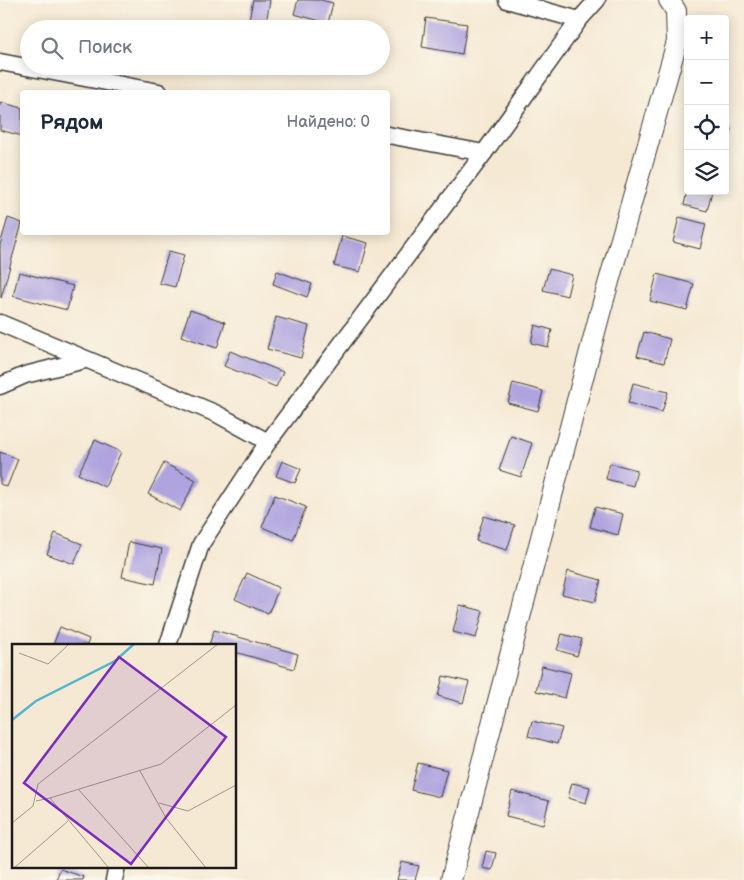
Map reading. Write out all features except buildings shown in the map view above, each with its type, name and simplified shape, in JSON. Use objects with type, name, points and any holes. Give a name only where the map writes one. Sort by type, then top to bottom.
[{"type":"street","points":[[507,0],[579,20]]},
{"type":"street","points":[[168,644],[201,544],[268,442],[484,154],[579,20],[596,0]]},
{"type":"street","points":[[451,880],[600,314],[677,42],[676,11],[670,0]]},
{"type":"street","points":[[0,62],[20,66]]},
{"type":"street","points":[[68,75],[147,90]]},
{"type":"street","points":[[390,135],[484,154]]},
{"type":"street","points":[[0,323],[217,414],[268,442]]},
{"type":"street","points":[[0,386],[25,376],[85,360]]}]
